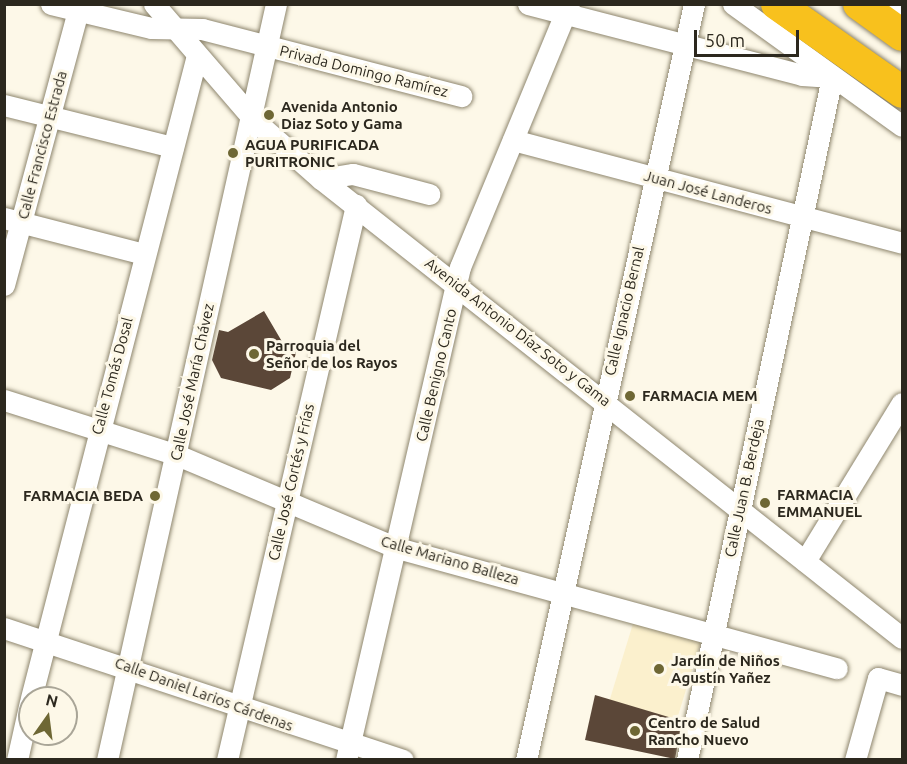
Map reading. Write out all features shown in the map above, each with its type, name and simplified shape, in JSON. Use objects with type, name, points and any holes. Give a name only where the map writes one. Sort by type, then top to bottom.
[{"type":"highway","points":[[777,4],[903,92]]},
{"type":"highway","points":[[859,4],[903,35]]},
{"type":"street","name":"Privada Domingo Ramírez","points":[[51,4],[266,45],[462,96]]},
{"type":"street","name":"Avenida Antonio Díaz Soto y Gama","points":[[154,4],[248,114],[321,178],[903,638]]},
{"type":"street","name":"Calle José María Chávez","points":[[108,759],[177,455],[248,114],[276,4]]},
{"type":"street","points":[[528,4],[567,9],[683,44],[802,75],[832,77]]},
{"type":"street","name":"Calle Ignacio Bernal","points":[[526,759],[683,44],[694,4]]},
{"type":"street","points":[[733,4],[903,126]]},
{"type":"street","points":[[893,4],[903,11]]},
{"type":"street","name":"Calle Francisco Estrada","points":[[4,285],[13,220],[51,116],[80,8]]},
{"type":"street","name":"Calle Benigno Canto","points":[[348,753],[456,284],[567,9]]},
{"type":"street","name":"Calle Tomás Dosal","points":[[34,686],[98,429],[197,55]]},
{"type":"street","name":"Calle Juan B. Berdeja","points":[[687,759],[832,77]]},
{"type":"street","points":[[4,105],[173,147]]},
{"type":"street","name":"Juan José Landeros","points":[[513,140],[903,243]]},
{"type":"street","points":[[321,178],[352,174],[429,194]]},
{"type":"street","name":"Calle José Cortés y Frías","points":[[227,759],[356,205]]},
{"type":"street","points":[[13,220],[144,254]]},
{"type":"street","name":"Calle Mariano Balleza","points":[[4,400],[177,455],[397,548],[837,668]]},
{"type":"street","points":[[805,561],[903,403]]},
{"type":"street","name":"Calle Daniel Larios Cárdenas","points":[[4,628],[130,666],[239,705],[348,753],[403,759]]},
{"type":"street","points":[[855,759],[878,678],[903,685]]},
{"type":"shaded area","name":"Jardín de Niños Agustín Yañez","points":[[635,617],[702,637],[677,721],[610,700]]},
{"type":"building","name":"Parroquia del Señor de los Rayos","points":[[264,311],[284,345],[297,348],[290,378],[271,390],[221,378],[212,360],[219,330],[228,332]]},
{"type":"building","name":"Centro de Salud Rancho Nuevo","points":[[595,695],[682,721],[675,759],[585,740]]},
{"type":"place","name":"Avenida Antonio Diaz Soto y Gama","points":[[269,115]]},
{"type":"place","name":"AGUA PURIFICADA PURITRONIC","points":[[233,153]]},
{"type":"place","name":"Parroquia del Señor de los Rayos","points":[[254,354]]},
{"type":"place","name":"FARMACIA MEM","points":[[630,396]]},
{"type":"place","name":"FARMACIA BEDA","points":[[155,496]]},
{"type":"place","name":"FARMACIA EMMANUEL","points":[[765,503]]},
{"type":"place","name":"Jardín de Niños Agustín Yañez","points":[[659,669]]},
{"type":"place","name":"Centro de Salud Rancho Nuevo","points":[[635,731]]}]
